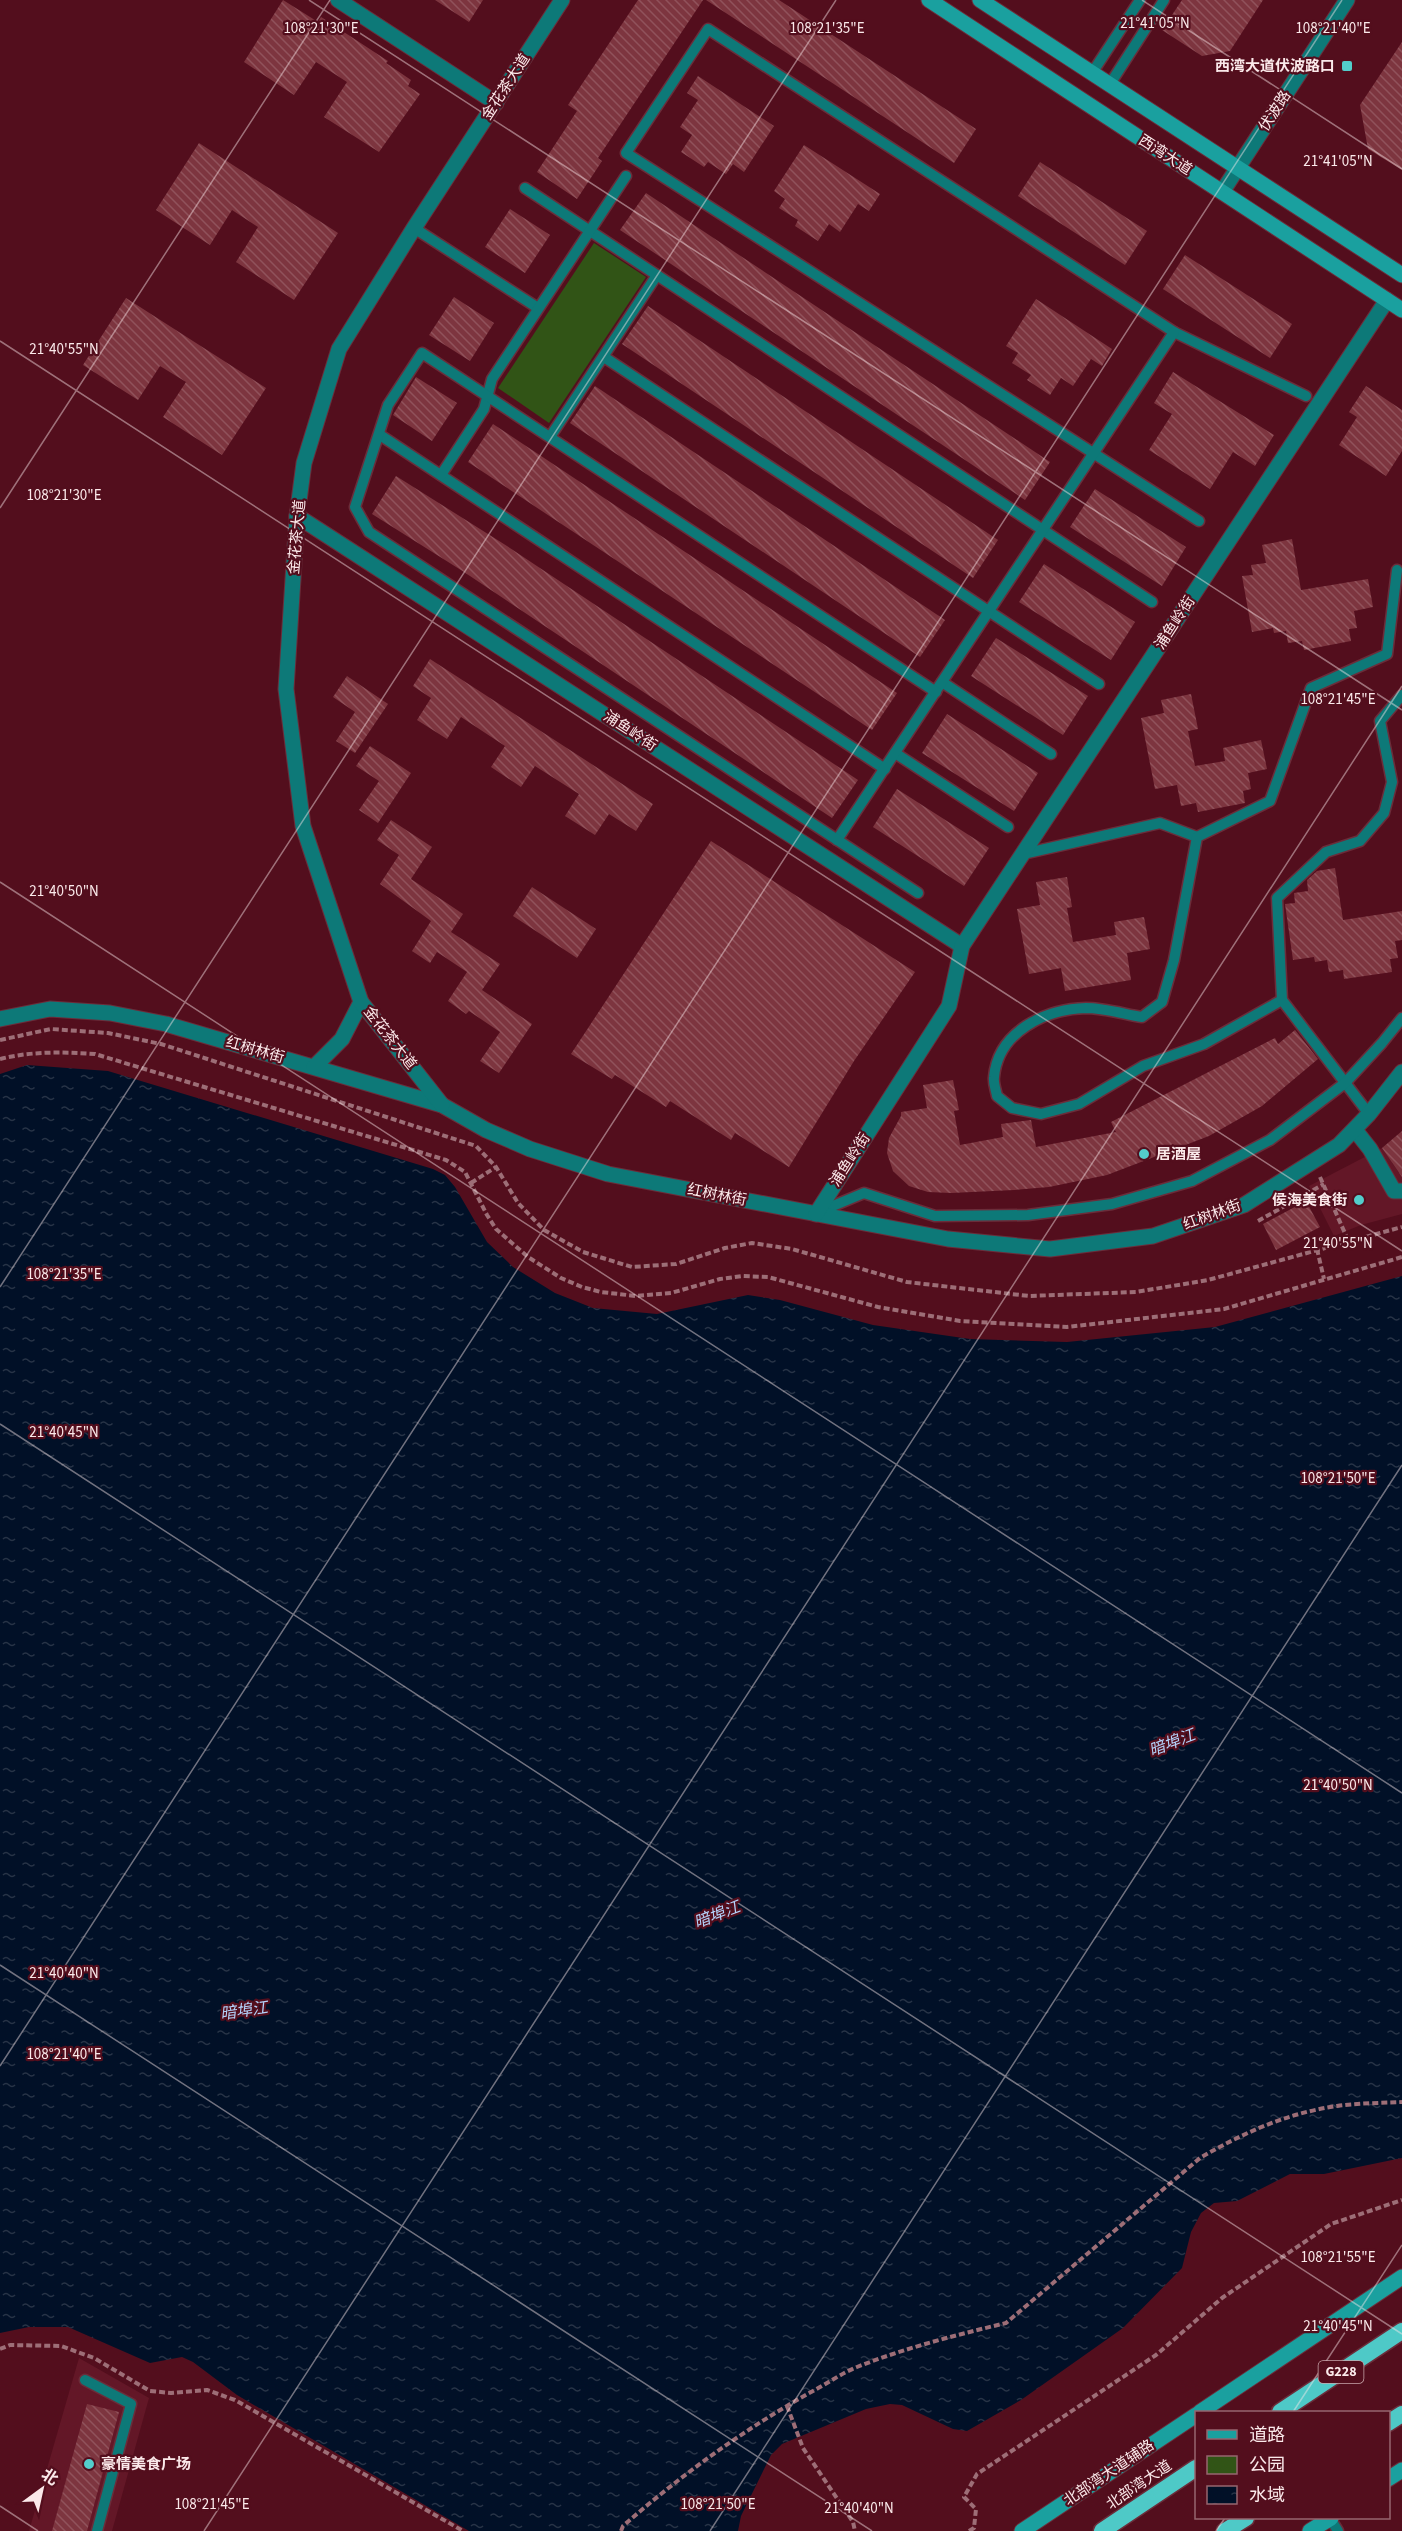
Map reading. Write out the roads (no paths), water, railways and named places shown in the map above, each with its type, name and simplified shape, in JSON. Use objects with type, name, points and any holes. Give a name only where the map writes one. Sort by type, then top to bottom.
[{"type":"highway","name":"G228","points":[[1282,2411],[1402,2331]]},
{"type":"highway","name":"北部湾大道","points":[[1102,2531],[1195,2469]]},
{"type":"highway","points":[[1225,2531],[1243,2519]]},
{"type":"main road","name":"西湾大道","points":[[929,0],[1402,310]]},
{"type":"main road","name":"西湾大道","points":[[980,0],[1402,275]]},
{"type":"main road","name":"北部湾大道辅路","points":[[1202,2411],[1402,2277]]},
{"type":"main road","name":"北部湾大道辅路","points":[[1022,2531],[1195,2416]]},
{"type":"main road","points":[[1310,2531],[1328,2519]]},
{"type":"street","points":[[338,0],[496,103]]},
{"type":"street","name":"金花茶大道","points":[[442,1105],[361,1002],[303,826],[286,689],[297,516],[304,463],[339,349],[414,228],[562,0]]},
{"type":"street","name":"伏波路","points":[[1222,192],[1347,0]]},
{"type":"street","name":"浦鱼岭街","points":[[816,1214],[949,1005],[962,946],[1388,300]]},
{"type":"street","name":"浦鱼岭街","points":[[297,516],[962,946]]},
{"type":"street","points":[[314,1067],[342,1039],[361,1002]]},
{"type":"street","name":"红树林街","points":[[0,1019],[50,1009],[110,1012],[166,1024],[442,1105],[486,1130],[519,1144],[608,1174],[948,1239],[1050,1250],[1153,1236],[1244,1205],[1313,1163],[1354,1130],[1402,1072]]},
{"type":"street","points":[[1354,1130],[1370,1149],[1394,1191],[1402,1191]]},
{"type":"lane","points":[[1092,73],[1140,0]]},
{"type":"lane","points":[[1110,84],[1164,0]]},
{"type":"lane","points":[[1199,521],[626,153],[708,29],[1174,332],[1306,396]]},
{"type":"lane","points":[[441,475],[484,409],[492,379],[626,176]]},
{"type":"lane","points":[[525,188],[1152,602]]},
{"type":"lane","points":[[414,228],[538,308]]},
{"type":"lane","points":[[550,437],[657,275]]},
{"type":"lane","points":[[837,840],[1174,332]]},
{"type":"lane","points":[[918,893],[369,532],[355,507],[388,405],[422,353],[936,692]]},
{"type":"lane","points":[[604,357],[1099,684]]},
{"type":"lane","points":[[380,435],[885,768]]},
{"type":"lane","points":[[1023,854],[1160,822],[1197,837],[1270,801],[1311,688],[1386,654],[1397,570]]},
{"type":"lane","points":[[942,682],[1051,754]]},
{"type":"lane","points":[[1369,1114],[1282,999],[1277,898],[1326,852],[1360,841],[1384,813],[1392,782],[1380,721],[1402,695]]},
{"type":"lane","points":[[896,753],[1008,827]]},
{"type":"lane","points":[[1197,837],[1174,960],[1161,1002],[1142,1017],[1087,1008],[1046,1014],[1016,1031],[1001,1055],[994,1078],[997,1096],[1012,1108],[1041,1114],[1079,1104],[1143,1066],[1204,1044],[1282,999]]},
{"type":"lane","points":[[816,1214],[864,1192],[935,1216],[1028,1215],[1112,1203],[1192,1181],[1270,1140],[1345,1083],[1402,1018]]},
{"type":"lane","points":[[85,2380],[131,2404],[97,2531]]},
{"type":"water","name":"暗埠江","points":[[27,1065],[108,1071],[433,1169],[445,1175],[455,1187],[487,1242],[513,1267],[555,1293],[593,1308],[657,1314],[748,1295],[780,1300],[873,1325],[970,1339],[1067,1342],[1215,1327],[1402,1276],[1402,2158],[1324,2174],[1290,2174],[1237,2201],[1214,2203],[1201,2213],[1191,2232],[1182,2268],[1123,2328],[1021,2400],[967,2431],[953,2429],[902,2405],[890,2404],[866,2409],[782,2444],[771,2455],[741,2516],[738,2531],[469,2531],[237,2395],[193,2362],[182,2357],[150,2363],[68,2327],[29,2327],[0,2333],[0,1074]]},
{"type":"place","name":"西湾大道伏波路口","points":[[1347,66]]},
{"type":"place","name":"居酒屋","points":[[1144,1154]]},
{"type":"place","name":"侯海美食街","points":[[1359,1200]]},
{"type":"place","name":"豪情美食广场","points":[[89,2464]]}]
